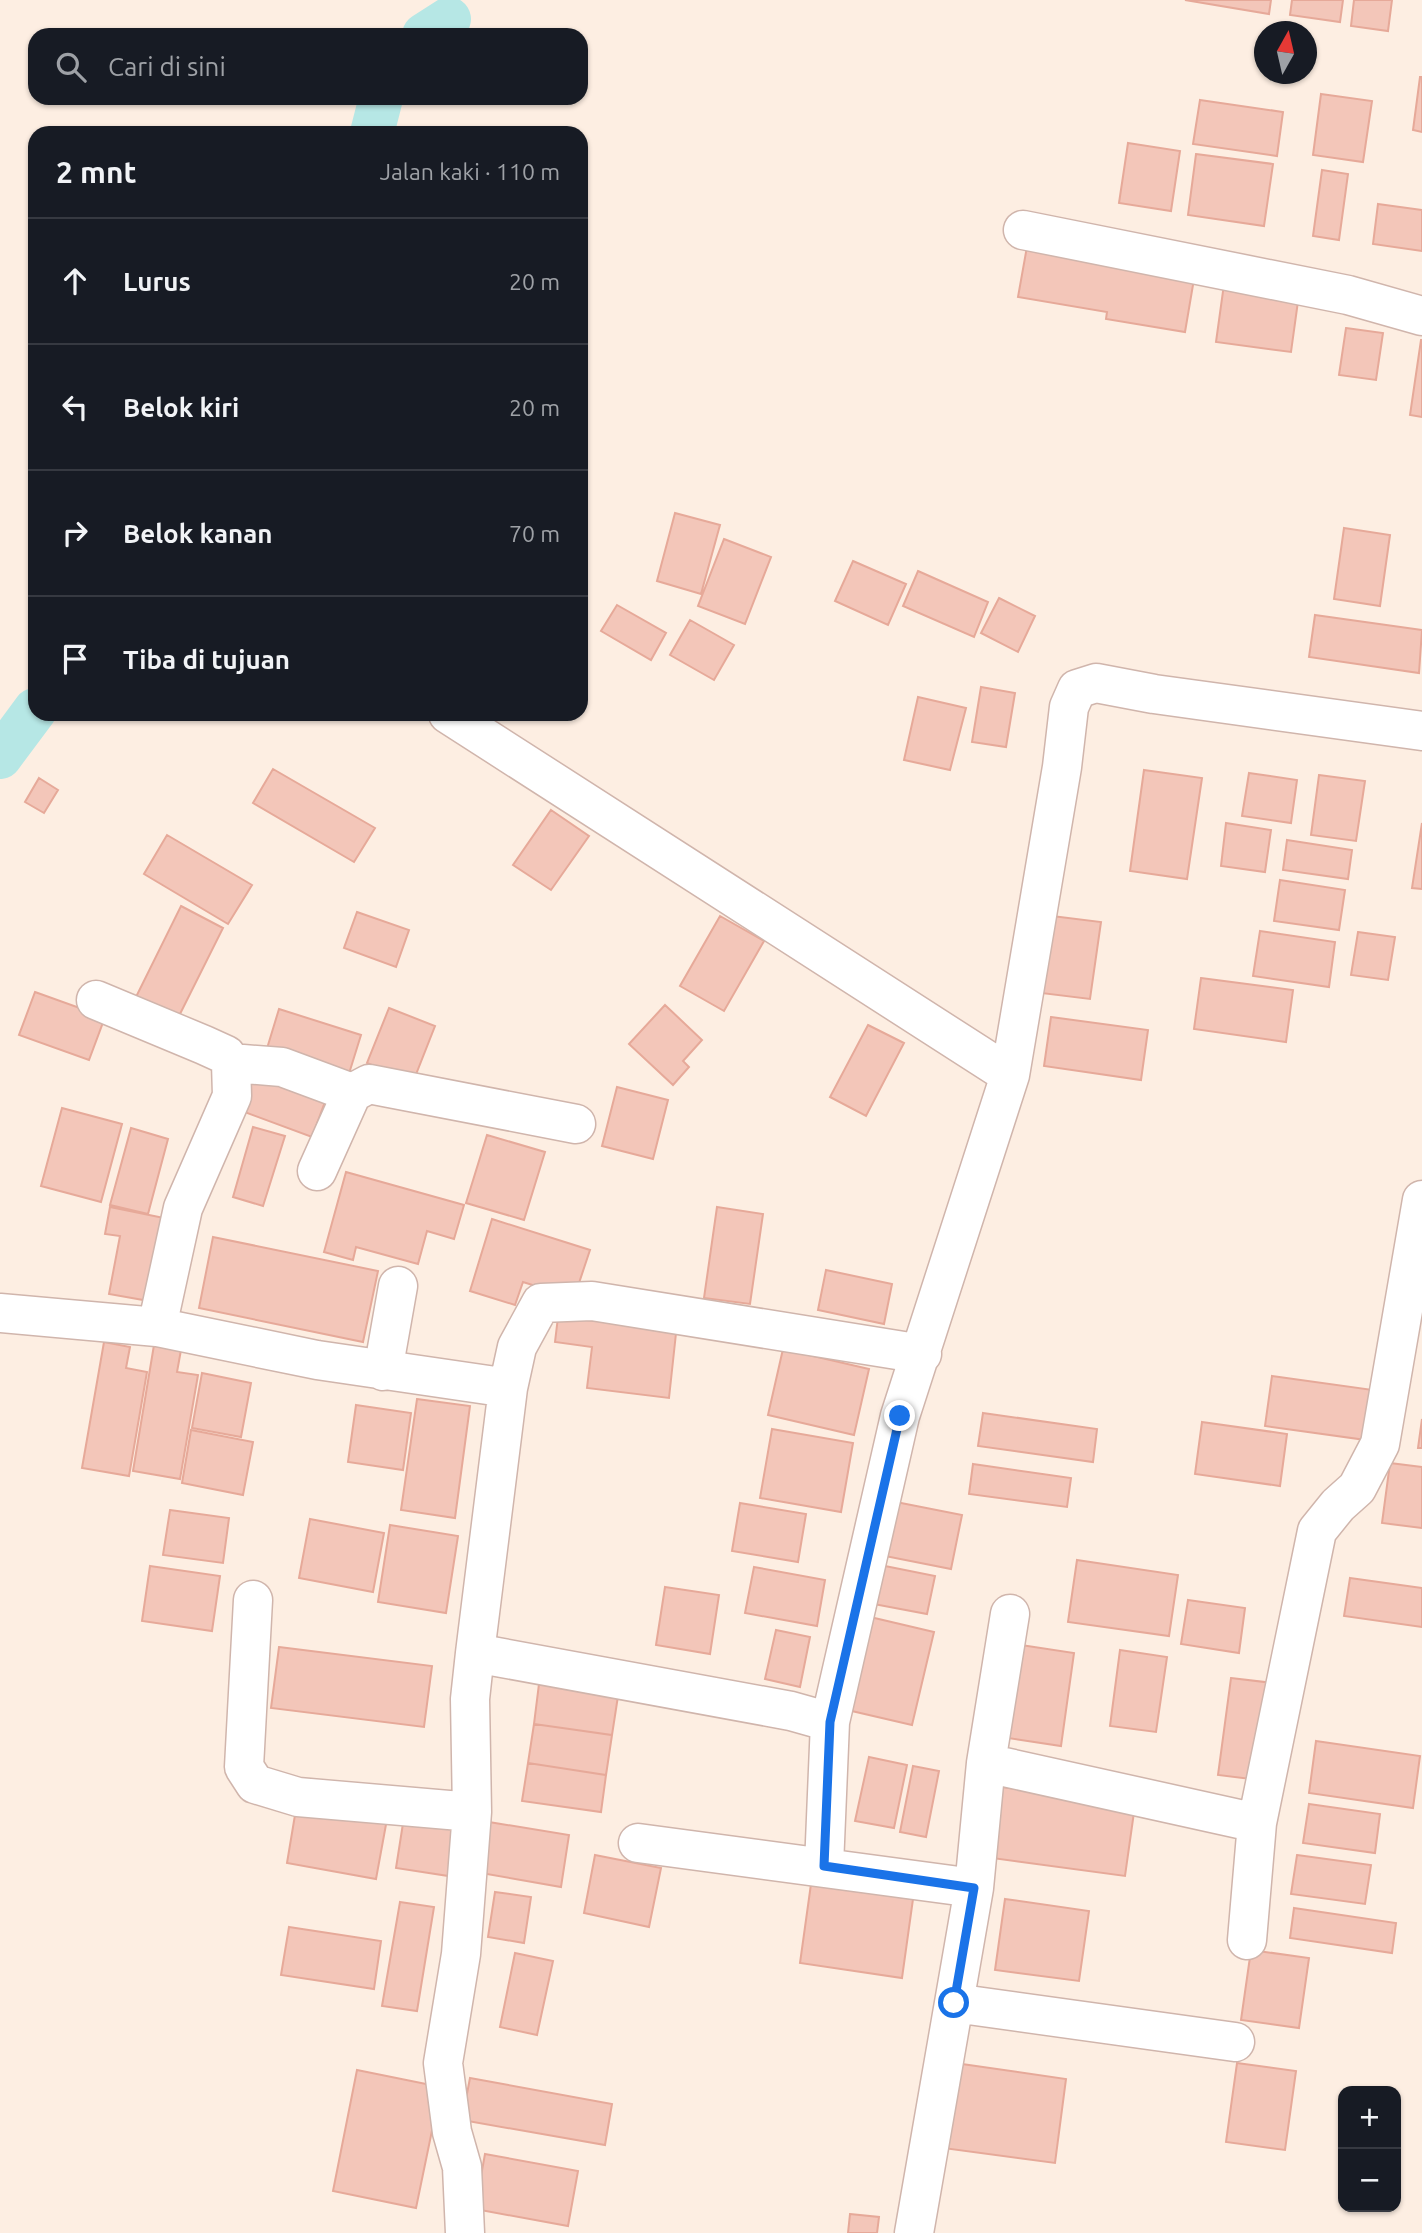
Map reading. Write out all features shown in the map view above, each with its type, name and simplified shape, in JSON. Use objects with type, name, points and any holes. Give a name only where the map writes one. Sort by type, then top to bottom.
[{"type":"street","points":[[1023,230],[1348,295],[1422,316]]},
{"type":"street","points":[[824,1866],[830,1722],[900,1416],[1010,1075],[1062,767],[1069,707],[1077,689],[1096,683],[1154,694],[1422,731]]},
{"type":"street","points":[[459,721],[1010,1075]]},
{"type":"street","points":[[96,1000],[226,1055],[231,1063],[232,1096],[183,1209],[157,1327]]},
{"type":"street","points":[[231,1063],[282,1067],[352,1093]]},
{"type":"street","points":[[317,1171],[352,1093],[369,1084],[576,1124]]},
{"type":"street","points":[[1247,1940],[1257,1823],[1317,1531],[1357,1488],[1380,1444],[1422,1200]]},
{"type":"street","points":[[383,1371],[398,1286]]},
{"type":"street","points":[[465,2233],[461,2167],[452,2132],[443,2063],[461,1954],[472,1812],[470,1699],[508,1388],[517,1347],[541,1303],[592,1301],[922,1354]]},
{"type":"street","points":[[0,1313],[157,1327],[383,1371],[508,1388]]},
{"type":"street","points":[[253,1600],[244,1767],[255,1784],[298,1797],[472,1812]]},
{"type":"street","points":[[915,2233],[974,1888],[986,1763],[1010,1614]]},
{"type":"street","points":[[475,1653],[791,1711],[830,1722]]},
{"type":"street","points":[[986,1763],[1257,1823]]},
{"type":"street","points":[[638,1843],[974,1888]]},
{"type":"street","points":[[954,2003],[1235,2042]]},
{"type":"building","points":[[1185,0],[1271,0],[1269,14]]},
{"type":"building","points":[[1292,0],[1343,0],[1340,22],[1290,15]]},
{"type":"building","points":[[1354,0],[1392,0],[1388,31],[1351,26]]},
{"type":"building","points":[[1422,77],[1422,132],[1413,130]]},
{"type":"building","points":[[1321,94],[1372,101],[1363,162],[1313,155]]},
{"type":"building","points":[[1200,100],[1283,112],[1277,156],[1193,144]]},
{"type":"building","points":[[1128,143],[1180,151],[1171,211],[1119,203]]},
{"type":"building","points":[[1196,154],[1273,164],[1264,226],[1188,215]]},
{"type":"building","points":[[1322,170],[1348,174],[1339,240],[1313,236]]},
{"type":"building","points":[[1378,204],[1422,210],[1422,251],[1373,244]]},
{"type":"building","points":[[1028,241],[1194,279],[1185,332],[1106,319],[1107,312],[1018,297]]},
{"type":"building","points":[[1224,284],[1299,294],[1291,352],[1216,342]]},
{"type":"building","points":[[1346,328],[1383,333],[1376,380],[1339,375]]},
{"type":"building","points":[[1422,340],[1422,417],[1410,415]]},
{"type":"building","points":[[675,513],[720,525],[701,594],[657,581]]},
{"type":"building","points":[[1344,528],[1390,535],[1380,606],[1334,599]]},
{"type":"building","points":[[724,539],[771,557],[745,624],[698,606]]},
{"type":"building","points":[[853,561],[906,584],[888,625],[835,601]]},
{"type":"building","points":[[918,571],[988,602],[974,637],[903,606]]},
{"type":"building","points":[[999,598],[1035,616],[1018,652],[981,633]]},
{"type":"building","points":[[617,605],[666,633],[651,660],[601,631]]},
{"type":"building","points":[[1315,615],[1422,630],[1419,673],[1309,657]]},
{"type":"building","points":[[690,620],[734,645],[714,680],[670,655]]},
{"type":"building","points":[[981,687],[1015,693],[1006,747],[972,742]]},
{"type":"building","points":[[918,697],[966,708],[950,770],[904,760]]},
{"type":"building","points":[[273,769],[375,828],[354,862],[253,803]]},
{"type":"building","points":[[1144,770],[1202,778],[1187,879],[1130,871]]},
{"type":"building","points":[[1249,773],[1297,780],[1291,823],[1242,816]]},
{"type":"building","points":[[1319,775],[1365,781],[1356,841],[1311,835]]},
{"type":"building","points":[[39,778],[58,790],[44,813],[25,802]]},
{"type":"building","points":[[551,810],[589,836],[551,890],[513,865]]},
{"type":"building","points":[[1226,823],[1271,830],[1265,872],[1221,866]]},
{"type":"building","points":[[1422,823],[1422,889],[1412,888]]},
{"type":"building","points":[[167,835],[252,885],[228,924],[144,874]]},
{"type":"building","points":[[1287,840],[1352,850],[1348,879],[1283,870]]},
{"type":"building","points":[[1280,880],[1345,890],[1339,930],[1274,921]]},
{"type":"building","points":[[181,906],[223,928],[173,1028],[131,1007]]},
{"type":"building","points":[[357,912],[409,930],[396,967],[344,948]]},
{"type":"building","points":[[720,916],[764,941],[724,1011],[680,986]]},
{"type":"building","points":[[1052,916],[1101,922],[1090,999],[1041,993]]},
{"type":"building","points":[[1260,931],[1335,942],[1329,987],[1253,976]]},
{"type":"building","points":[[1358,932],[1395,937],[1388,980],[1351,975]]},
{"type":"building","points":[[1201,978],[1293,990],[1286,1042],[1194,1029]]},
{"type":"building","points":[[35,992],[105,1017],[89,1060],[19,1035]]},
{"type":"building","points":[[665,1005],[702,1040],[683,1061],[689,1067],[673,1085],[629,1044]]},
{"type":"building","points":[[389,1008],[435,1026],[413,1082],[367,1063]]},
{"type":"building","points":[[279,1009],[361,1035],[347,1080],[265,1055]]},
{"type":"building","points":[[1051,1017],[1148,1030],[1141,1080],[1044,1066]]},
{"type":"building","points":[[868,1025],[904,1043],[866,1116],[830,1097]]},
{"type":"building","points":[[254,1071],[326,1099],[312,1137],[239,1110]]},
{"type":"building","points":[[617,1087],[668,1100],[653,1159],[602,1146]]},
{"type":"building","points":[[62,1108],[122,1124],[101,1202],[41,1186]]},
{"type":"building","points":[[253,1127],[285,1136],[263,1206],[233,1197]]},
{"type":"building","points":[[131,1128],[168,1139],[148,1214],[110,1205]]},
{"type":"building","points":[[487,1135],[545,1152],[524,1220],[466,1203]]},
{"type":"building","points":[[346,1172],[464,1205],[454,1239],[427,1231],[418,1264],[356,1247],[353,1260],[324,1252]]},
{"type":"building","points":[[110,1207],[164,1218],[149,1301],[109,1294],[120,1236],[105,1234]]},
{"type":"building","points":[[717,1207],[763,1214],[750,1304],[704,1298]]},
{"type":"building","points":[[492,1219],[590,1250],[574,1298],[523,1282],[515,1305],[470,1291]]},
{"type":"building","points":[[213,1237],[378,1271],[363,1342],[199,1308]]},
{"type":"building","points":[[826,1270],[892,1284],[884,1324],[818,1310]]},
{"type":"building","points":[[596,1315],[677,1324],[669,1398],[587,1388],[592,1347],[555,1342],[558,1317],[595,1321]]},
{"type":"building","points":[[104,1342],[130,1347],[126,1368],[147,1372],[129,1476],[82,1468]]},
{"type":"building","points":[[154,1345],[181,1350],[177,1372],[198,1375],[180,1479],[133,1471]]},
{"type":"building","points":[[783,1349],[869,1369],[854,1435],[768,1415]]},
{"type":"building","points":[[202,1373],[251,1383],[241,1437],[192,1428]]},
{"type":"building","points":[[1272,1376],[1373,1390],[1366,1440],[1265,1426]]},
{"type":"building","points":[[417,1399],[470,1406],[455,1518],[401,1510]]},
{"type":"building","points":[[356,1405],[411,1413],[403,1470],[348,1462]]},
{"type":"building","points":[[983,1413],[1097,1429],[1093,1462],[978,1446]]},
{"type":"building","points":[[1422,1419],[1422,1448],[1418,1448]]},
{"type":"building","points":[[1202,1422],[1287,1434],[1280,1486],[1195,1474]]},
{"type":"building","points":[[772,1429],[853,1443],[841,1512],[760,1498]]},
{"type":"building","points":[[191,1430],[253,1442],[243,1495],[182,1483]]},
{"type":"building","points":[[1390,1463],[1422,1467],[1422,1528],[1382,1523]]},
{"type":"building","points":[[973,1464],[1071,1478],[1067,1507],[969,1494]]},
{"type":"building","points":[[896,1502],[962,1515],[951,1569],[885,1556]]},
{"type":"building","points":[[740,1503],[806,1514],[798,1562],[732,1551]]},
{"type":"building","points":[[170,1510],[229,1518],[223,1563],[163,1555]]},
{"type":"building","points":[[310,1519],[384,1533],[373,1592],[299,1578]]},
{"type":"building","points":[[390,1525],[458,1536],[446,1613],[378,1602]]},
{"type":"building","points":[[1077,1560],[1178,1575],[1169,1636],[1068,1622]]},
{"type":"building","points":[[870,1563],[935,1576],[927,1614],[863,1602]]},
{"type":"building","points":[[150,1566],[220,1576],[212,1631],[142,1621]]},
{"type":"building","points":[[754,1567],[825,1580],[817,1626],[745,1613]]},
{"type":"building","points":[[1350,1578],[1422,1588],[1422,1627],[1344,1616]]},
{"type":"building","points":[[665,1587],[719,1595],[710,1654],[656,1645]]},
{"type":"building","points":[[1188,1600],[1245,1608],[1239,1653],[1181,1644]]},
{"type":"building","points":[[866,1616],[934,1632],[912,1725],[843,1709]]},
{"type":"building","points":[[776,1630],[810,1637],[800,1687],[765,1679]]},
{"type":"building","points":[[1021,1645],[1074,1653],[1061,1746],[1008,1738]]},
{"type":"building","points":[[279,1647],[432,1666],[424,1727],[271,1708]]},
{"type":"building","points":[[1120,1650],[1167,1657],[1156,1732],[1110,1726]]},
{"type":"building","points":[[1231,1678],[1273,1683],[1259,1780],[1218,1775]]},
{"type":"building","points":[[539,1684],[618,1696],[612,1735],[534,1724]]},
{"type":"building","points":[[534,1724],[612,1735],[606,1775],[528,1763]]},
{"type":"building","points":[[1316,1741],[1420,1756],[1413,1808],[1309,1793]]},
{"type":"building","points":[[869,1757],[907,1765],[894,1828],[855,1821]]},
{"type":"building","points":[[528,1763],[606,1775],[601,1812],[522,1801]]},
{"type":"building","points":[[913,1766],[939,1771],[926,1837],[900,1832]]},
{"type":"building","points":[[1002,1787],[1135,1805],[1125,1876],[992,1858]]},
{"type":"building","points":[[297,1803],[387,1819],[376,1879],[287,1863]]},
{"type":"building","points":[[1309,1804],[1380,1814],[1375,1853],[1303,1843]]},
{"type":"building","points":[[404,1817],[463,1826],[455,1877],[396,1868]]},
{"type":"building","points":[[489,1822],[569,1835],[561,1887],[481,1873]]},
{"type":"building","points":[[595,1855],[661,1868],[649,1927],[584,1913]]},
{"type":"building","points":[[1297,1855],[1371,1865],[1365,1904],[1291,1894]]},
{"type":"building","points":[[811,1884],[913,1899],[902,1978],[800,1963]]},
{"type":"building","points":[[495,1892],[531,1897],[524,1943],[488,1937]]},
{"type":"building","points":[[1005,1899],[1089,1911],[1079,1981],[995,1970]]},
{"type":"building","points":[[400,1902],[434,1907],[417,2011],[382,2006]]},
{"type":"building","points":[[1294,1908],[1396,1923],[1392,1953],[1290,1938]]},
{"type":"building","points":[[289,1927],[381,1941],[374,1989],[281,1975]]},
{"type":"building","points":[[1251,1950],[1309,1958],[1299,2028],[1241,2020]]},
{"type":"building","points":[[515,1953],[553,1961],[537,2035],[500,2027]]},
{"type":"building","points":[[955,2063],[1066,2079],[1055,2163],[943,2148]]},
{"type":"building","points":[[1237,2063],[1296,2071],[1285,2150],[1226,2142]]},
{"type":"building","points":[[357,2070],[441,2087],[416,2208],[333,2191]]},
{"type":"building","points":[[470,2078],[612,2104],[605,2145],[462,2120]]},
{"type":"building","points":[[485,2154],[578,2171],[568,2226],[475,2209]]},
{"type":"building","points":[[850,2214],[879,2217],[877,2233],[848,2233]]},
{"type":"waterway","points":[[435,28],[449,19]]},
{"type":"waterway","points":[[374,126],[379,105]]},
{"type":"waterway","points":[[0,757],[28,719]]},
{"type":"route","points":[[900,1416],[830,1722],[824,1866],[974,1888],[954,2003]]}]
